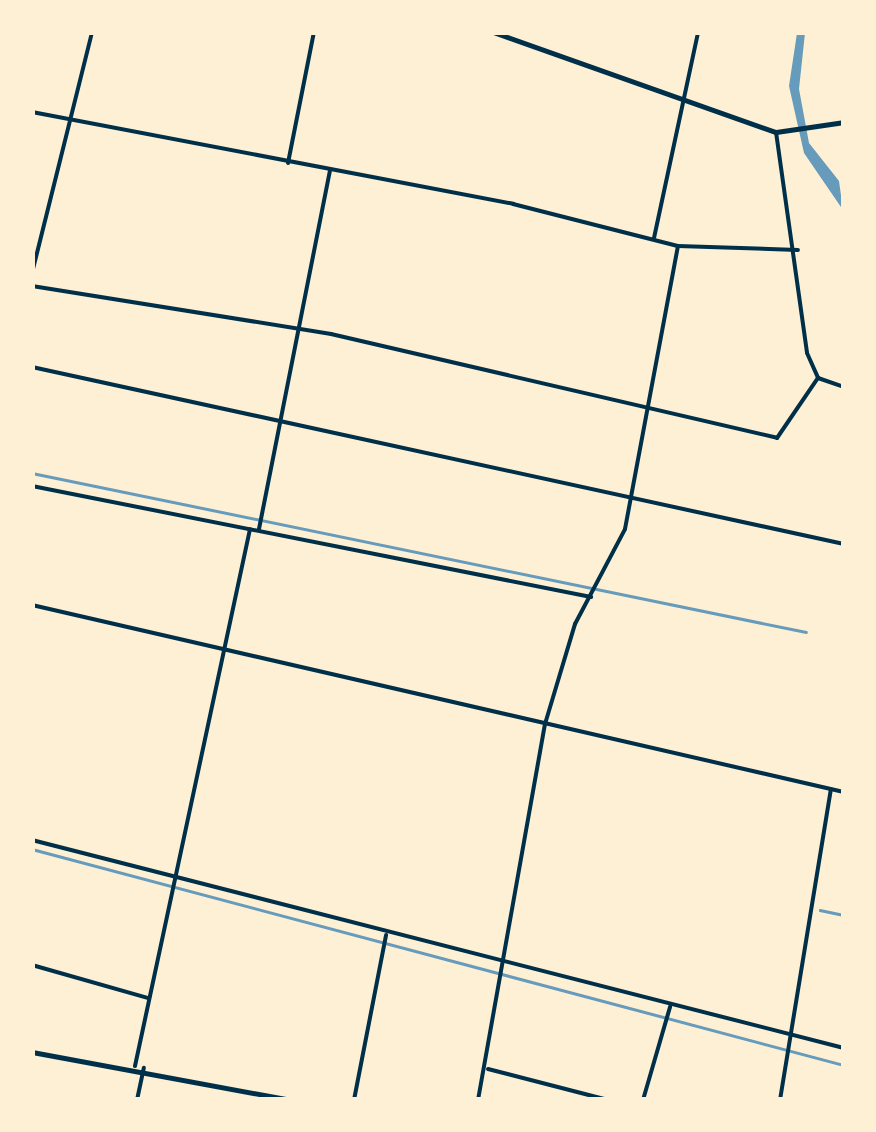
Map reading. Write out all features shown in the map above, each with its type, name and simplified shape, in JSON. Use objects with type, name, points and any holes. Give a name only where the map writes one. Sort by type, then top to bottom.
[{"type":"street","points":[[32,273],[65,120],[92,32]]},
{"type":"street","points":[[288,162],[314,32]]},
{"type":"street","points":[[493,32],[776,132],[844,122]]},
{"type":"street","points":[[654,240],[698,32]]},
{"type":"street","points":[[32,112],[330,170],[678,246],[798,250]]},
{"type":"street","points":[[32,286],[301,334],[781,438],[818,378],[776,132]]},
{"type":"street","points":[[258,531],[301,334],[330,170]]},
{"type":"street","points":[[478,1100],[488,1069],[546,724],[633,492],[678,246]]},
{"type":"street","points":[[32,367],[633,492],[844,544]]},
{"type":"street","points":[[818,378],[844,388]]},
{"type":"street","points":[[32,486],[592,594]]},
{"type":"street","points":[[136,1066],[170,889],[250,529]]},
{"type":"street","points":[[32,605],[844,792]]},
{"type":"street","points":[[780,1100],[832,790]]},
{"type":"street","points":[[32,840],[670,1009],[844,1048]]},
{"type":"street","points":[[354,1100],[386,935]]},
{"type":"street","points":[[32,965],[148,998]]},
{"type":"street","points":[[642,1100],[670,1009]]},
{"type":"street","points":[[32,1052],[136,1066],[290,1100]]},
{"type":"street","points":[[137,1100],[144,1068]]},
{"type":"street","points":[[488,1069],[608,1100]]},
{"type":"water","points":[[797,33],[805,33],[799,89],[809,143],[839,181],[843,210],[804,153],[789,86]]},
{"type":"waterway","points":[[32,473],[806,632]]},
{"type":"waterway","points":[[32,849],[844,1065]]},
{"type":"waterway","points":[[820,910],[844,915]]}]
